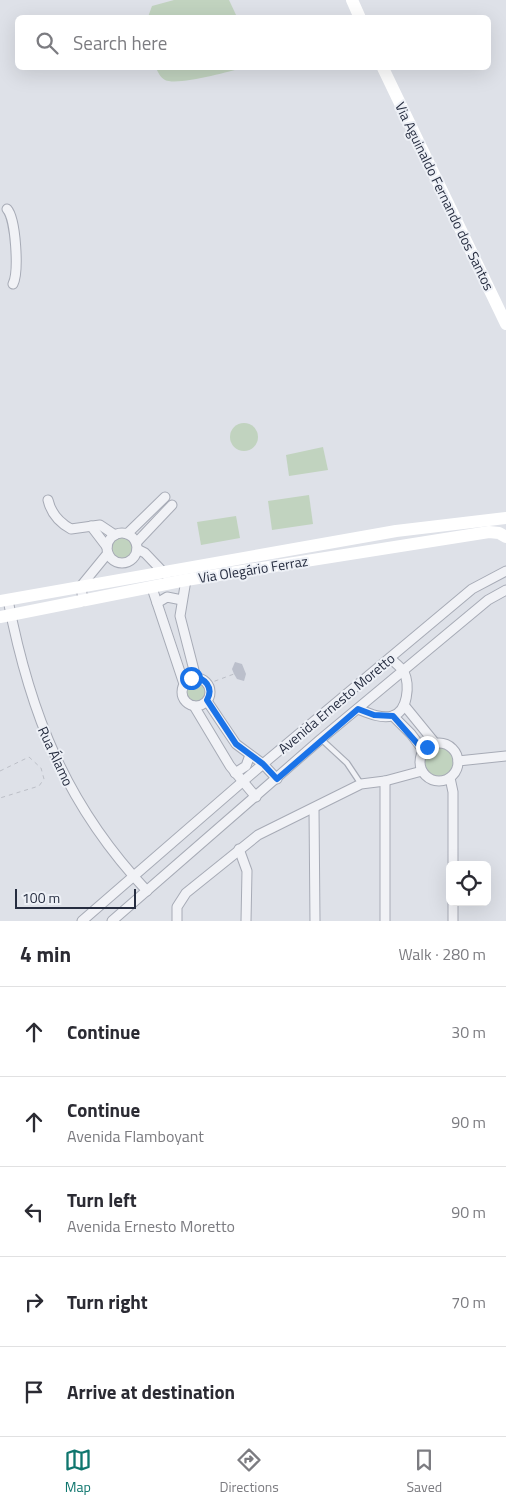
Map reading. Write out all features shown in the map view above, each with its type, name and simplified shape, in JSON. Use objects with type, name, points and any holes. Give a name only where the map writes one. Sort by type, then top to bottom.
[{"type":"main road","points":[[352,0],[359,15]]},
{"type":"main road","name":"Via Aguinaldo Fernando dos Santos","points":[[385,70],[506,324]]},
{"type":"main road","name":"Via Olegário Ferraz","points":[[4,601],[81,586],[167,578],[396,531],[506,518]]},
{"type":"main road","name":"Via Olegário Ferraz","points":[[5,616],[152,588],[167,578],[186,580],[489,532],[499,533],[506,537]]},
{"type":"street","points":[[7,209],[13,221],[16,274],[13,284]]},
{"type":"street","points":[[83,601],[81,586],[107,550],[108,542],[115,535],[127,534],[165,497]]},
{"type":"street","points":[[48,500],[50,507],[65,526],[78,530],[104,525],[115,535]]},
{"type":"street","points":[[91,526],[115,562],[126,563],[132,560],[136,546],[172,505]]},
{"type":"street","points":[[127,534],[167,578]]},
{"type":"street","name":"Avenida Ernesto Moretto","points":[[82,921],[263,764],[472,589],[506,571]]},
{"type":"street","points":[[186,580],[180,616],[196,678],[208,684],[210,692],[207,700],[194,706]]},
{"type":"street","points":[[152,588],[184,684],[183,698],[194,706],[235,773],[256,798]]},
{"type":"street","name":"Avenida Ernesto Moretto","points":[[112,921],[378,692],[488,600],[506,590]]},
{"type":"street","points":[[157,603],[167,597],[182,600]]},
{"type":"street","name":"Rua Álamo","points":[[4,601],[5,616],[18,651],[33,702],[54,757],[83,810],[133,876],[147,890]]},
{"type":"street","points":[[390,658],[404,671],[408,709],[435,743]]},
{"type":"street","points":[[184,684],[196,678]]},
{"type":"street","points":[[366,679],[378,692]]},
{"type":"street","points":[[207,700],[236,744],[263,764],[277,779]]},
{"type":"street","points":[[358,709],[374,715],[396,719],[423,750]]},
{"type":"street","points":[[396,719],[408,709]]},
{"type":"street","points":[[435,743],[445,743],[453,748],[458,761],[455,772],[450,778],[436,781],[426,777],[422,771],[420,759],[423,750],[435,743]]},
{"type":"street","points":[[235,773],[246,766],[250,755]]},
{"type":"street","points":[[458,761],[506,756]]},
{"type":"street","points":[[177,921],[177,907],[183,897],[258,835],[314,809],[361,784],[385,781],[422,771]]},
{"type":"street","points":[[450,778],[453,792],[453,861]]},
{"type":"street","points":[[385,781],[385,921]]},
{"type":"street","points":[[314,809],[315,921]]},
{"type":"street","points":[[239,849],[247,871],[246,921]]},
{"type":"street","points":[[453,906],[453,921]]},
{"type":"lane","points":[[321,740],[347,763],[361,784]]},
{"type":"path","points":[[208,684],[234,674]]},
{"type":"path","points":[[0,771],[28,757],[41,768],[44,779],[39,786],[0,798]]},
{"type":"green space","points":[[174,0],[229,0],[236,15],[149,15],[152,6]]},
{"type":"green space","points":[[157,70],[234,70],[203,78],[180,81],[165,80]]},
{"type":"green space","points":[[244,423],[254,427],[258,437],[254,447],[244,451],[234,447],[230,437],[234,427]]},
{"type":"green space","points":[[323,447],[328,470],[289,476],[286,455]]},
{"type":"green space","points":[[309,495],[313,524],[272,530],[268,501]]},
{"type":"green space","points":[[236,516],[240,538],[201,545],[197,522]]},
{"type":"green space","points":[[123,537],[133,544],[134,548],[127,558],[123,559],[113,552],[112,548],[119,538]]},
{"type":"green space","points":[[196,682],[203,685],[206,692],[203,699],[196,702],[189,699],[186,692],[189,685]]},
{"type":"green space","points":[[439,747],[449,752],[454,762],[449,772],[439,777],[429,772],[424,762],[429,752]]},
{"type":"building","points":[[235,662],[242,664],[246,674],[244,681],[237,679],[234,674],[232,669]]},
{"type":"route","points":[[191,678],[200,678],[208,684],[210,692],[207,700],[232,739],[242,749],[263,764],[277,779],[358,709],[374,715],[393,716],[411,734],[423,750],[427,747]]}]
